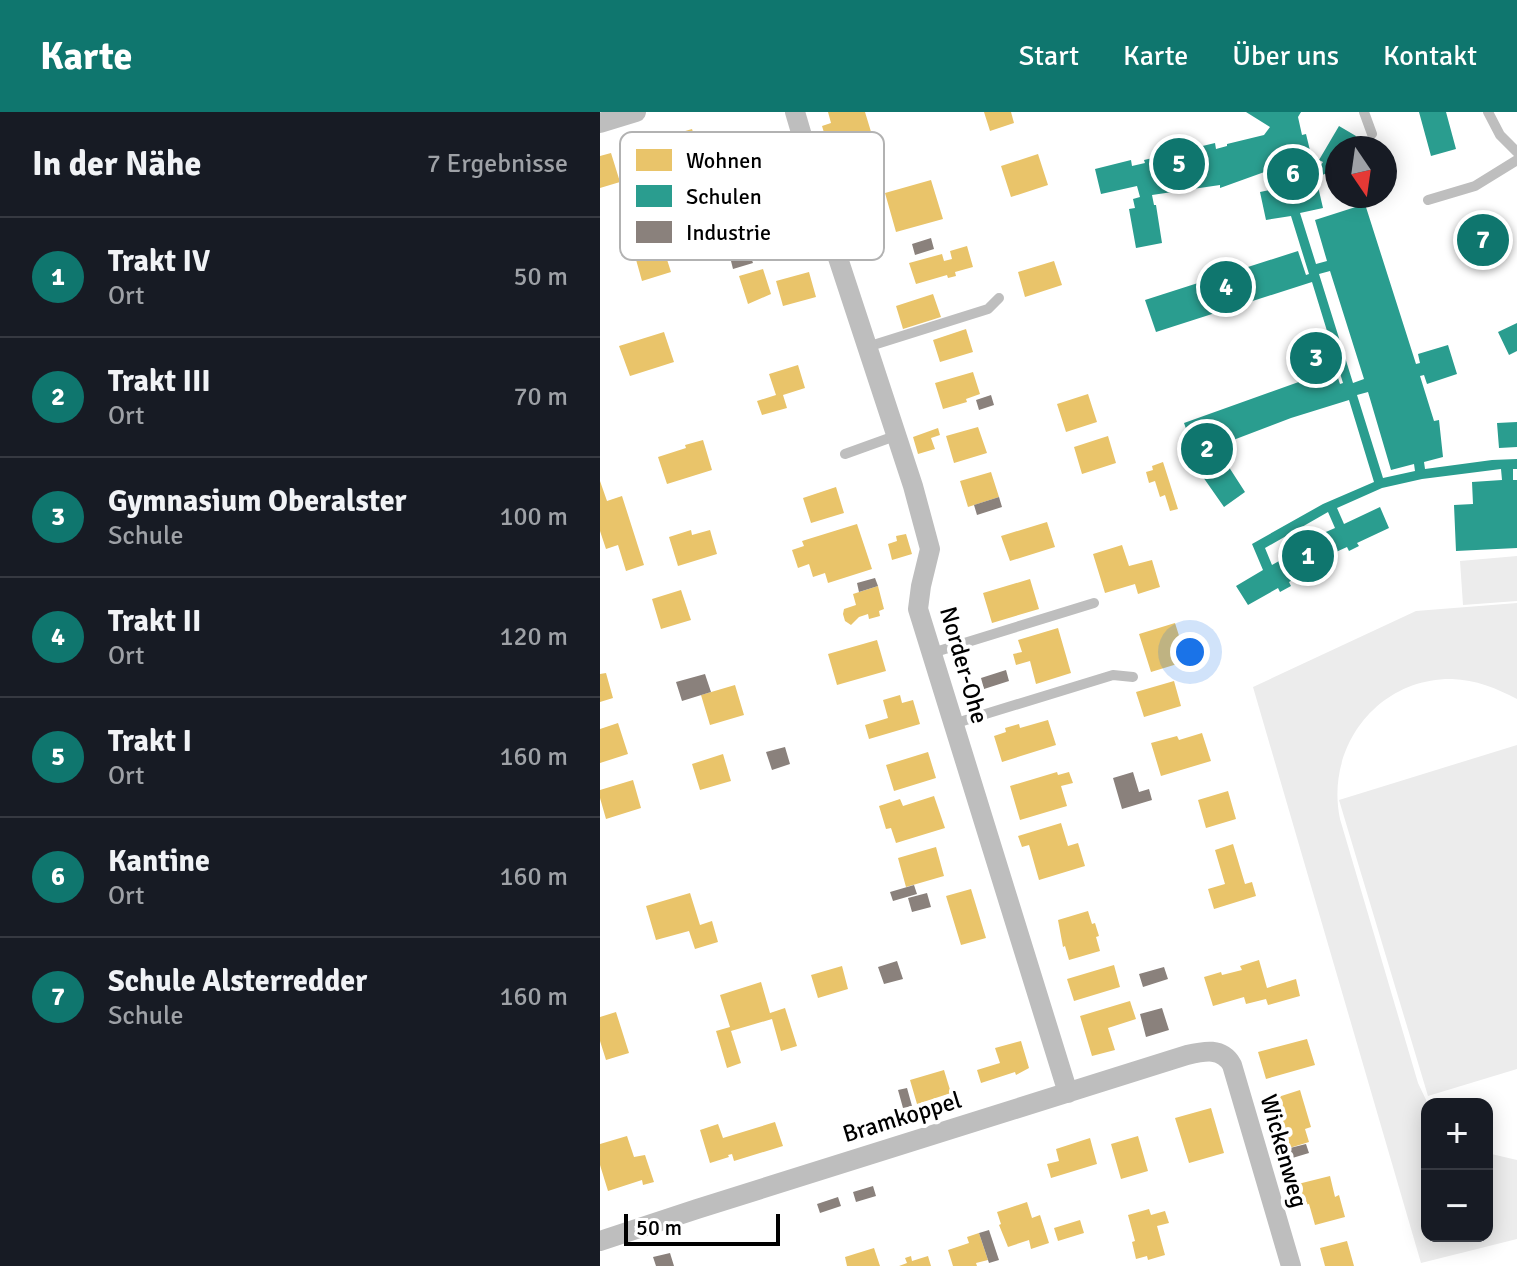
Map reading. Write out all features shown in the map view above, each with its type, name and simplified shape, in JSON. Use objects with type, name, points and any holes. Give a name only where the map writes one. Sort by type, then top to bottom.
[{"type":"street","points":[[600,123],[636,112]]},
{"type":"street","name":"Norder-Ohe","points":[[795,112],[801,132]]},
{"type":"street","name":"Norder-Ohe","points":[[840,260],[913,486],[930,549],[918,609],[1068,1093]]},
{"type":"street","name":"Bramkoppel","points":[[600,1241],[1202,1051],[1222,1054]]},
{"type":"street","name":"Wickenweg","points":[[1222,1054],[1232,1065],[1291,1266]]},
{"type":"lane","points":[[1364,112],[1372,134]]},
{"type":"lane","points":[[1488,112],[1500,135],[1517,152]]},
{"type":"lane","points":[[1428,200],[1475,186],[1517,160]]},
{"type":"lane","points":[[867,347],[988,309],[999,298]]},
{"type":"lane","points":[[845,454],[895,436]]},
{"type":"lane","points":[[931,653],[1094,603]]},
{"type":"lane","points":[[953,724],[1113,675],[1133,677]]},
{"type":"shaded area","points":[[1517,556],[1517,601],[1463,605],[1460,561]]},
{"type":"shaded area","points":[[1517,603],[1517,699],[1486,685],[1452,679],[1425,682],[1401,690],[1380,704],[1362,722],[1349,743],[1337,793],[1340,819],[1418,1083],[1425,1098],[1421,1098],[1421,1242],[1493,1242],[1493,1154],[1517,1160],[1517,1239],[1421,1263],[1253,687],[1416,611]]},
{"type":"shaded area","points":[[1517,745],[1517,1069],[1428,1096],[1339,800]]},
{"type":"building: Wohnen","points":[[828,112],[865,112],[871,132],[824,132],[822,126],[831,123]]},
{"type":"building: Wohnen","points":[[984,112],[1011,112],[1014,123],[990,131]]},
{"type":"building: Wohnen","points":[[611,153],[620,182],[600,188],[600,156]]},
{"type":"building: Wohnen","points":[[1038,154],[1048,185],[1011,197],[1001,166]]},
{"type":"building: Wohnen","points":[[931,180],[943,219],[896,232],[885,193]]},
{"type":"building: Wohnen","points":[[967,246],[973,267],[955,272],[956,276],[948,278],[947,275],[916,284],[909,263],[942,254],[944,261],[952,259],[950,251]]},
{"type":"building: Wohnen","points":[[636,260],[667,260],[671,272],[642,281]]},
{"type":"building: Wohnen","points":[[1054,261],[1062,285],[1025,297],[1018,272]]},
{"type":"building: Wohnen","points":[[763,269],[771,294],[748,304],[739,276]]},
{"type":"building: Wohnen","points":[[809,272],[816,297],[783,306],[776,281]]},
{"type":"building: Wohnen","points":[[933,294],[941,317],[903,329],[896,306]]},
{"type":"building: Wohnen","points":[[966,329],[973,352],[940,362],[933,340]]},
{"type":"building: Wohnen","points":[[664,332],[674,362],[630,376],[619,346]]},
{"type":"building: Wohnen","points":[[798,365],[805,388],[783,395],[787,408],[762,415],[757,401],[776,395],[769,374]]},
{"type":"building: Wohnen","points":[[973,372],[980,394],[966,399],[967,402],[943,409],[935,383]]},
{"type":"building: Wohnen","points":[[1088,394],[1097,422],[1066,432],[1057,404]]},
{"type":"building: Wohnen","points":[[978,427],[987,453],[954,463],[946,436]]},
{"type":"building: Wohnen","points":[[938,428],[940,435],[931,438],[935,449],[918,454],[913,437]]},
{"type":"building: Wohnen","points":[[1108,436],[1116,463],[1082,474],[1074,447]]},
{"type":"building: Wohnen","points":[[703,440],[712,470],[667,484],[658,457]]},
{"type":"building: Wohnen","points":[[1163,462],[1178,509],[1170,511],[1165,495],[1160,497],[1155,481],[1149,483],[1146,472]]},
{"type":"building: Wohnen","points":[[991,472],[999,497],[968,507],[960,481]]},
{"type":"building: Wohnen","points":[[600,481],[607,501],[622,496],[644,565],[626,571],[618,545],[606,549],[600,531]]},
{"type":"building: Wohnen","points":[[836,487],[844,513],[811,523],[803,498]]},
{"type":"building: Wohnen","points":[[1047,522],[1055,547],[1010,561],[1001,536]]},
{"type":"building: Wohnen","points":[[857,524],[872,569],[828,583],[825,573],[813,577],[809,564],[798,568],[792,550],[804,546],[802,541]]},
{"type":"building: Wohnen","points":[[691,530],[692,535],[710,530],[717,554],[678,566],[669,537]]},
{"type":"building: Wohnen","points":[[906,534],[912,554],[892,560],[888,544],[897,541],[896,536]]},
{"type":"building: Wohnen","points":[[1122,545],[1129,566],[1152,560],[1160,587],[1138,594],[1135,584],[1105,593],[1093,554]]},
{"type":"building: Wohnen","points":[[1030,579],[1039,609],[992,623],[983,593]]},
{"type":"building: Wohnen","points":[[878,586],[884,609],[879,611],[880,616],[869,619],[868,614],[851,625],[845,621],[844,609],[856,605],[853,594]]},
{"type":"building: Wohnen","points":[[681,590],[691,620],[661,629],[652,599]]},
{"type":"building: Wohnen","points":[[1175,623],[1187,661],[1151,672],[1139,634]]},
{"type":"building: Wohnen","points":[[1058,628],[1071,673],[1036,684],[1030,661],[1016,665],[1013,654],[1022,652],[1018,640]]},
{"type":"building: Wohnen","points":[[877,640],[886,671],[837,685],[828,654]]},
{"type":"building: Wohnen","points":[[606,673],[613,698],[600,702],[600,674]]},
{"type":"building: Wohnen","points":[[1174,681],[1181,706],[1144,717],[1136,692]]},
{"type":"building: Wohnen","points":[[735,685],[744,715],[710,725],[701,695]]},
{"type":"building: Wohnen","points":[[900,695],[902,703],[913,700],[920,724],[869,739],[865,725],[888,718],[883,700]]},
{"type":"building: Wohnen","points":[[1048,720],[1056,745],[1002,762],[994,736],[1006,732],[1005,728],[1019,724],[1020,728]]},
{"type":"building: Wohnen","points":[[618,723],[628,754],[600,763],[600,729]]},
{"type":"building: Wohnen","points":[[1202,733],[1211,761],[1161,776],[1151,743],[1177,736],[1179,740]]},
{"type":"building: Wohnen","points":[[928,752],[936,778],[894,791],[886,765]]},
{"type":"building: Wohnen","points":[[723,754],[731,781],[700,790],[692,764]]},
{"type":"building: Wohnen","points":[[1057,772],[1058,775],[1069,772],[1073,783],[1061,786],[1067,806],[1020,820],[1010,786]]},
{"type":"building: Wohnen","points":[[633,780],[641,808],[606,819],[600,790]]},
{"type":"building: Wohnen","points":[[1228,791],[1236,819],[1206,828],[1198,800]]},
{"type":"building: Wohnen","points":[[934,796],[945,828],[896,843],[891,828],[886,829],[879,806],[900,799],[903,806]]},
{"type":"building: Wohnen","points":[[1061,823],[1068,846],[1078,843],[1085,866],[1039,880],[1029,845],[1022,847],[1018,836]]},
{"type":"building: Wohnen","points":[[1233,844],[1245,884],[1252,882],[1256,896],[1214,909],[1208,889],[1225,884],[1215,850]]},
{"type":"building: Wohnen","points":[[936,847],[944,876],[906,887],[898,858]]},
{"type":"building: Wohnen","points":[[971,889],[986,938],[961,945],[946,896]]},
{"type":"building: Wohnen","points":[[690,893],[700,925],[712,921],[718,942],[695,949],[689,931],[656,940],[646,906]]},
{"type":"building: Wohnen","points":[[1088,911],[1099,936],[1096,937],[1100,951],[1069,960],[1058,920]]},
{"type":"building: Wohnen","points":[[1259,960],[1267,988],[1296,979],[1300,996],[1268,1005],[1266,999],[1246,1004],[1244,997],[1213,1006],[1204,977],[1242,970],[1240,966]]},
{"type":"building: Wohnen","points":[[1114,965],[1120,987],[1074,1001],[1067,979]]},
{"type":"building: Wohnen","points":[[842,966],[848,989],[818,998],[811,975]]},
{"type":"building: Wohnen","points":[[761,982],[770,1013],[785,1008],[797,1046],[781,1051],[772,1019],[731,1031],[741,1063],[727,1068],[716,1031],[730,1027],[720,995]]},
{"type":"building: Wohnen","points":[[1130,1001],[1136,1019],[1108,1028],[1115,1050],[1092,1056],[1080,1016]]},
{"type":"building: Wohnen","points":[[616,1012],[629,1053],[606,1060],[600,1041],[600,1017]]},
{"type":"building: Wohnen","points":[[1307,1039],[1315,1065],[1266,1079],[1258,1052]]},
{"type":"building: Wohnen","points":[[1021,1041],[1029,1068],[1016,1075],[1015,1072],[981,1083],[977,1070],[1000,1063],[995,1048]]},
{"type":"building: Wohnen","points":[[944,1070],[951,1093],[917,1104],[910,1080]]},
{"type":"building: Wohnen","points":[[1300,1090],[1311,1127],[1305,1129],[1309,1142],[1283,1150],[1272,1114],[1279,1112],[1275,1098]]},
{"type":"building: Wohnen","points":[[1211,1108],[1224,1153],[1189,1163],[1175,1118]]},
{"type":"building: Wohnen","points":[[775,1122],[783,1146],[734,1161],[732,1154],[710,1163],[700,1130],[718,1124],[723,1138]]},
{"type":"building: Wohnen","points":[[627,1136],[634,1157],[645,1155],[654,1182],[643,1185],[642,1180],[608,1191],[600,1165],[600,1144]]},
{"type":"building: Wohnen","points":[[1138,1136],[1148,1171],[1121,1179],[1111,1144]]},
{"type":"building: Wohnen","points":[[1090,1138],[1097,1164],[1051,1178],[1047,1164],[1059,1161],[1056,1149]]},
{"type":"building: Wohnen","points":[[1330,1176],[1335,1197],[1339,1195],[1345,1217],[1315,1225],[1309,1204],[1304,1205],[1298,1184]]},
{"type":"building: Wohnen","points":[[1027,1202],[1032,1218],[1040,1215],[1049,1243],[1031,1249],[1029,1240],[1008,1247],[997,1212]]},
{"type":"building: Wohnen","points":[[1149,1209],[1151,1215],[1165,1211],[1169,1223],[1157,1226],[1165,1255],[1148,1260],[1147,1256],[1136,1259],[1128,1215]]},
{"type":"building: Wohnen","points":[[1080,1220],[1084,1233],[1058,1241],[1054,1228]]},
{"type":"building: Wohnen","points":[[979,1233],[988,1260],[976,1263],[977,1266],[953,1266],[948,1250],[969,1243],[967,1237]]},
{"type":"building: Wohnen","points":[[1347,1241],[1354,1266],[1325,1266],[1320,1248]]},
{"type":"building: Wohnen","points":[[874,1248],[880,1266],[847,1266],[845,1257]]},
{"type":"building: Wohnen","points":[[911,1256],[912,1261],[928,1256],[931,1266],[899,1266],[907,1263],[905,1258]]},
{"type":"building: Schulen","points":[[1246,112],[1301,112],[1298,117],[1302,135],[1306,134],[1315,171],[1323,162],[1319,160],[1325,150],[1325,174],[1316,178],[1323,208],[1300,213],[1316,264],[1327,261],[1315,220],[1352,208],[1366,208],[1416,364],[1420,363],[1418,354],[1448,345],[1457,374],[1427,384],[1424,375],[1420,376],[1434,421],[1439,420],[1443,457],[1424,462],[1425,469],[1517,459],[1513,480],[1517,480],[1517,548],[1456,551],[1454,505],[1473,504],[1472,482],[1502,480],[1501,469],[1422,479],[1382,488],[1337,508],[1344,524],[1380,507],[1389,528],[1357,543],[1359,546],[1349,551],[1347,547],[1316,561],[1318,565],[1289,582],[1291,586],[1280,592],[1278,588],[1248,605],[1236,586],[1263,570],[1252,544],[1323,504],[1374,482],[1349,400],[1228,442],[1232,454],[1225,461],[1245,492],[1224,507],[1203,477],[1184,423],[1335,369],[1340,384],[1343,383],[1312,282],[1156,332],[1145,300],[1298,251],[1306,275],[1309,274],[1291,216],[1266,220],[1260,192],[1274,189],[1270,170],[1220,188],[1220,185],[1152,195],[1162,243],[1136,248],[1129,209],[1135,208],[1133,199],[1140,197],[1137,186],[1101,194],[1095,169],[1131,160],[1132,166],[1145,163],[1144,160],[1215,143],[1216,149],[1264,135],[1270,127]],"holes":[[[1330,271],[1364,379],[1353,383],[1319,274]],[[1368,392],[1391,470],[1414,464],[1415,471],[1383,478],[1357,395]],[[1328,512],[1335,528],[1305,541],[1307,545],[1272,565],[1265,548]]]},
{"type":"building: Schulen","points":[[1419,112],[1446,112],[1456,149],[1431,156]]},
{"type":"building: Schulen","points":[[1339,126],[1356,136],[1333,136]]},
{"type":"building: Schulen","points":[[1517,323],[1517,351],[1509,355],[1498,332]]},
{"type":"building: Schulen","points":[[1517,422],[1517,447],[1499,448],[1497,423]]},
{"type":"building: Industrie","points":[[931,238],[934,249],[915,255],[912,244]]},
{"type":"building: Industrie","points":[[752,260],[753,263],[733,269],[731,261]]},
{"type":"building: Industrie","points":[[991,395],[994,405],[979,410],[976,400]]},
{"type":"building: Industrie","points":[[999,497],[1002,507],[977,515],[974,505]]},
{"type":"building: Industrie","points":[[875,578],[878,586],[859,592],[857,583]]},
{"type":"building: Industrie","points":[[1006,670],[1009,681],[984,689],[981,678]]},
{"type":"building: Industrie","points":[[705,674],[711,692],[682,701],[676,682]]},
{"type":"building: Industrie","points":[[785,747],[790,764],[772,770],[766,752]]},
{"type":"building: Industrie","points":[[1133,772],[1139,792],[1149,789],[1152,800],[1122,809],[1113,778]]},
{"type":"building: Industrie","points":[[914,885],[917,894],[893,901],[890,892]]},
{"type":"building: Industrie","points":[[927,893],[931,907],[912,912],[908,898]]},
{"type":"building: Industrie","points":[[897,961],[903,979],[884,984],[878,967]]},
{"type":"building: Industrie","points":[[1164,967],[1168,979],[1143,987],[1139,974]]},
{"type":"building: Industrie","points":[[1162,1008],[1169,1030],[1146,1037],[1140,1014]]},
{"type":"building: Industrie","points":[[907,1088],[912,1106],[903,1108],[898,1090]]},
{"type":"building: Industrie","points":[[1306,1144],[1309,1153],[1289,1159],[1286,1149]]},
{"type":"building: Industrie","points":[[873,1186],[876,1196],[856,1202],[853,1192]]},
{"type":"building: Industrie","points":[[838,1197],[841,1206],[820,1213],[817,1204]]},
{"type":"building: Industrie","points":[[989,1230],[999,1260],[989,1263],[979,1233]]},
{"type":"building: Industrie","points":[[670,1253],[674,1266],[656,1266],[653,1257]]},
{"type":"place","name":"Trakt I","points":[[1179,164]]},
{"type":"place","name":"Kantine","points":[[1293,174]]},
{"type":"place","name":"Schule Alsterredder","points":[[1483,240]]},
{"type":"place","name":"Trakt II","points":[[1226,287]]},
{"type":"place","name":"Gymnasium Oberalster","points":[[1316,358]]},
{"type":"place","name":"Trakt III","points":[[1207,449]]},
{"type":"place","name":"Trakt IV","points":[[1308,556]]}]
